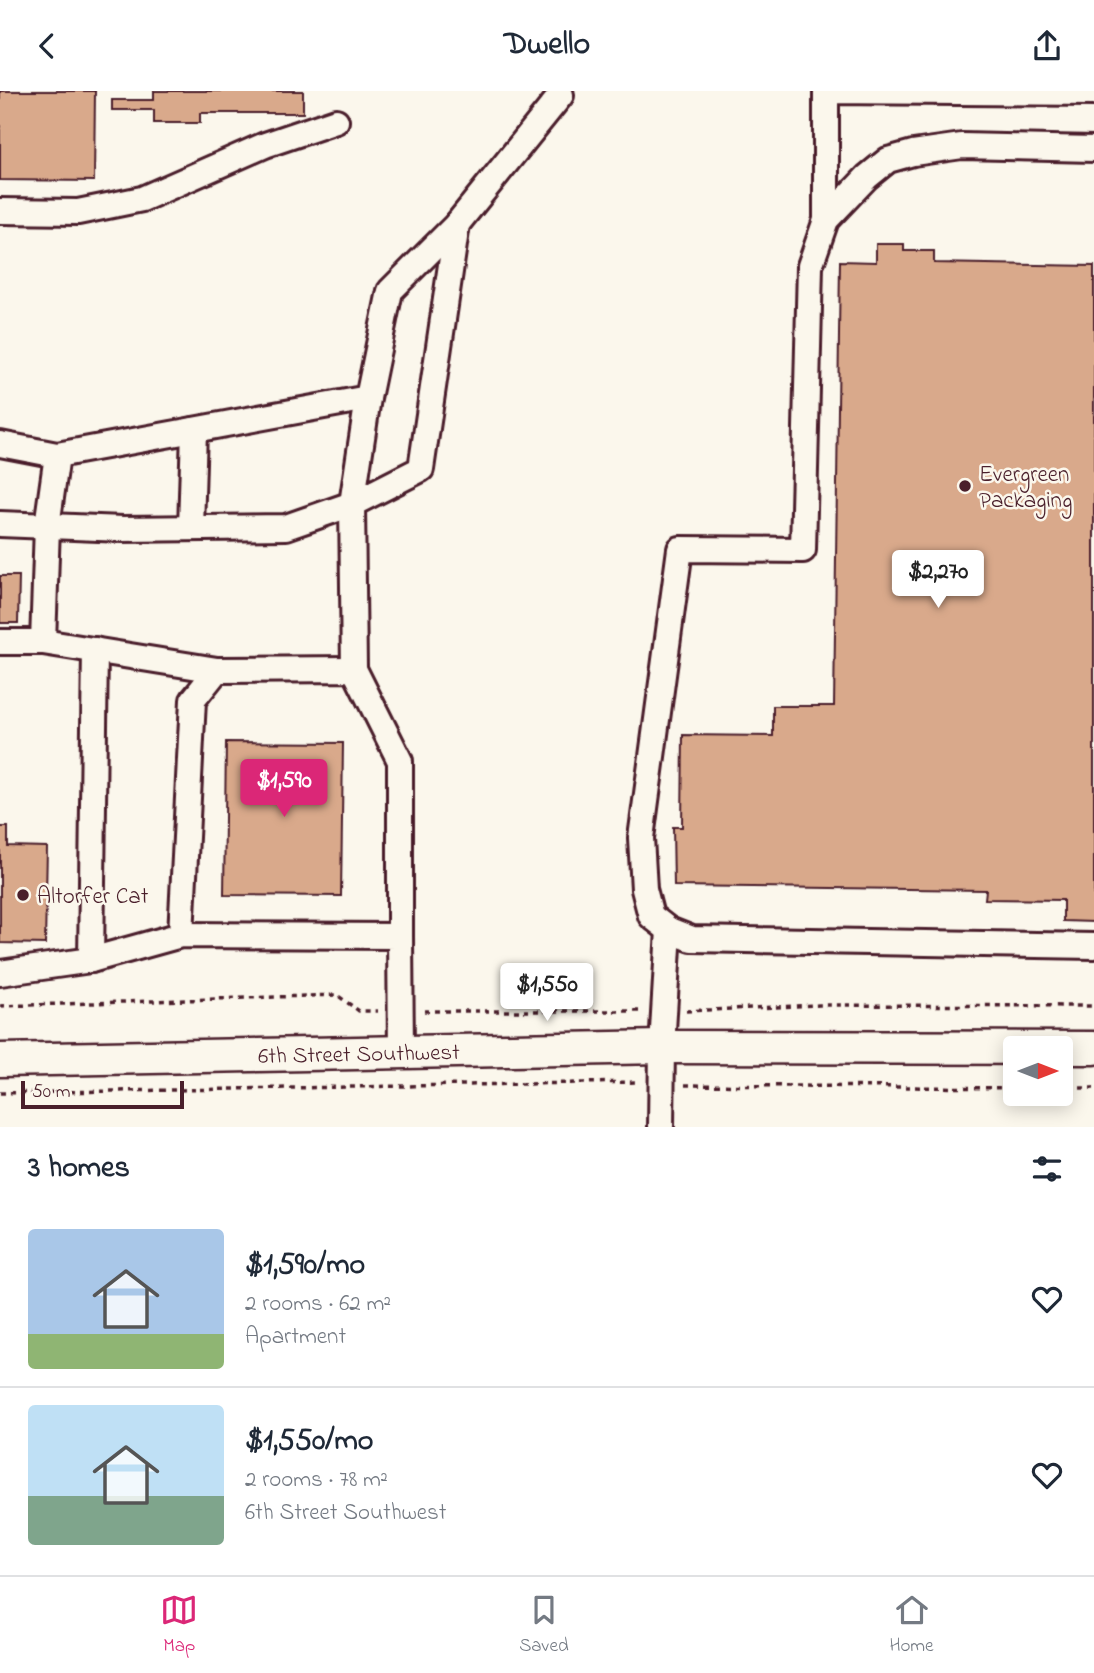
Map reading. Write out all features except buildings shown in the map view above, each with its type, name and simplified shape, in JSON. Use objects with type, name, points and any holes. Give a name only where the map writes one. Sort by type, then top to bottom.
[{"type":"main road","name":"6th Street Southwest","points":[[0,1060],[662,1047],[1094,1048]]},
{"type":"street","points":[[1094,93],[826,91],[826,220],[810,266],[803,550],[680,549],[641,838],[644,889],[651,916],[669,930],[692,939],[1094,946]]},
{"type":"street","points":[[401,1052],[400,761],[354,669],[352,504],[368,398],[390,291],[457,224],[561,95]]},
{"type":"street","points":[[0,211],[78,212],[142,198],[265,145],[336,121]]},
{"type":"street","points":[[826,220],[867,177],[888,160],[901,156],[962,146],[1094,149]]},
{"type":"street","points":[[0,524],[123,529],[286,527],[352,504],[421,469],[457,224]]},
{"type":"street","points":[[0,444],[57,455],[368,398]]},
{"type":"street","points":[[191,528],[194,430]]},
{"type":"street","points":[[43,642],[47,526],[57,455]]},
{"type":"street","points":[[0,642],[43,642],[217,670],[354,669]]},
{"type":"street","points":[[91,960],[95,650]]},
{"type":"street","points":[[181,935],[193,700],[217,670]]},
{"type":"street","points":[[661,1127],[662,1047],[669,930]]},
{"type":"street","points":[[0,973],[91,960],[181,935],[400,936]]},
{"type":"path","points":[[0,1006],[337,995],[359,1011],[665,1011],[818,1005],[1094,1006]]},
{"type":"path","points":[[0,1093],[607,1082],[1003,1087]]},
{"type":"path","points":[[1073,1088],[1094,1088]]},
{"type":"place","name":"Evergreen Packaging","points":[[965,486]]},
{"type":"place","name":"Altorfer Cat","points":[[23,895]]}]
